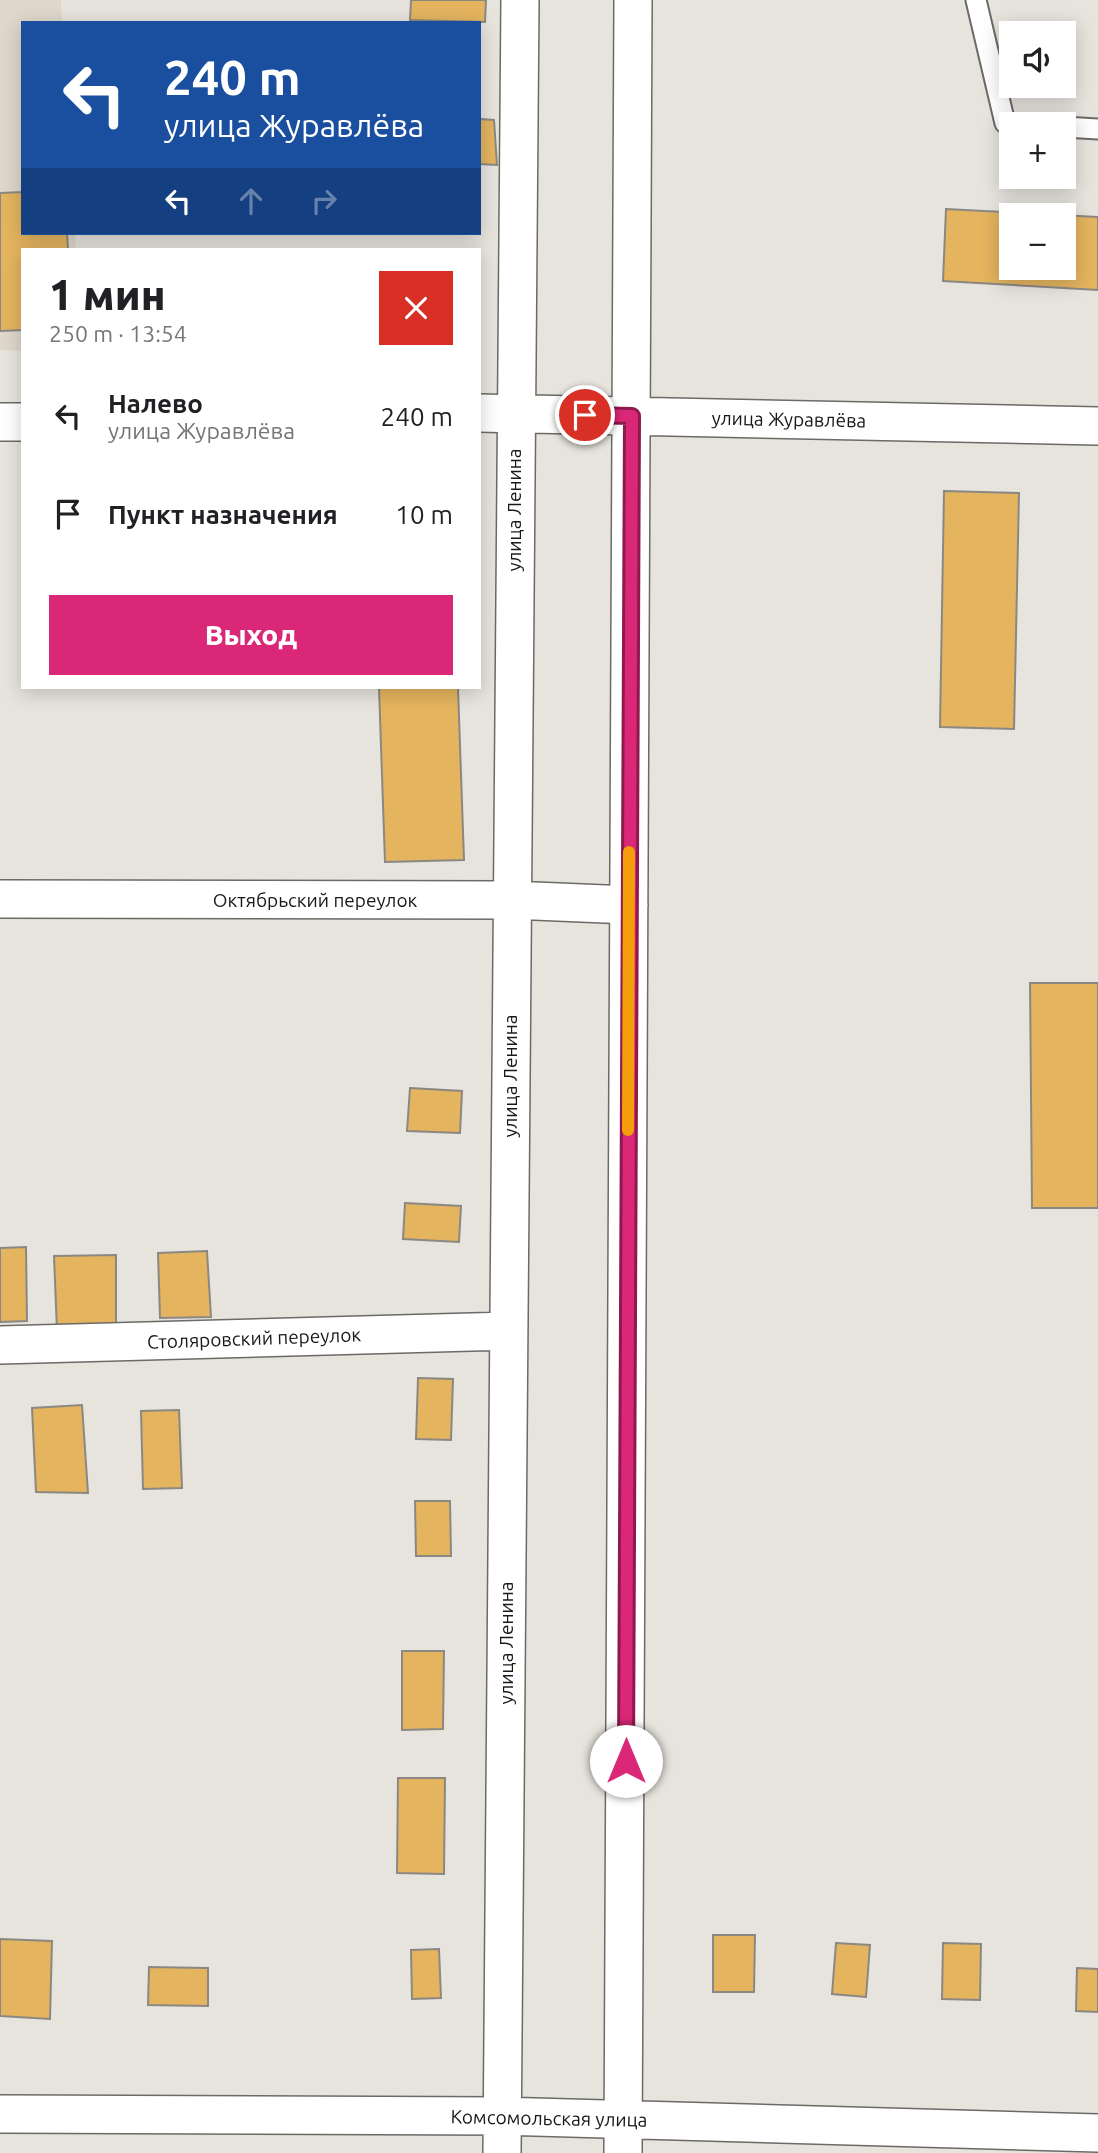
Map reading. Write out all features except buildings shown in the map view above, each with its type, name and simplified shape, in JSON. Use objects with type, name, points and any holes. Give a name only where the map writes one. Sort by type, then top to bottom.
[{"type":"street","name":"улица Ленина","points":[[502,2153],[520,0]]},
{"type":"street","points":[[623,2136],[633,0]]},
{"type":"street","name":"улица Журавлёва","points":[[481,413],[1098,426]]},
{"type":"street","points":[[0,422],[21,422]]},
{"type":"street","name":"Октябрьский переулок","points":[[0,899],[511,900],[629,905]]},
{"type":"street","name":"Столяровский переулок","points":[[0,1345],[508,1331]]},
{"type":"street","name":"Комсомольская улица","points":[[0,2114],[502,2116],[623,2136],[1098,2133]]},
{"type":"lane","points":[[976,0],[1001,112]]},
{"type":"lane","points":[[1076,128],[1098,130]]},
{"type":"shaded area","points":[[0,0],[61,0],[62,21],[21,21],[21,235],[75,235],[76,248],[21,248],[21,351],[0,350]]},
{"type":"slow traffic","points":[[628,1130],[629,852]]},
{"type":"route","points":[[585,415],[632,416],[626,1761]]}]
